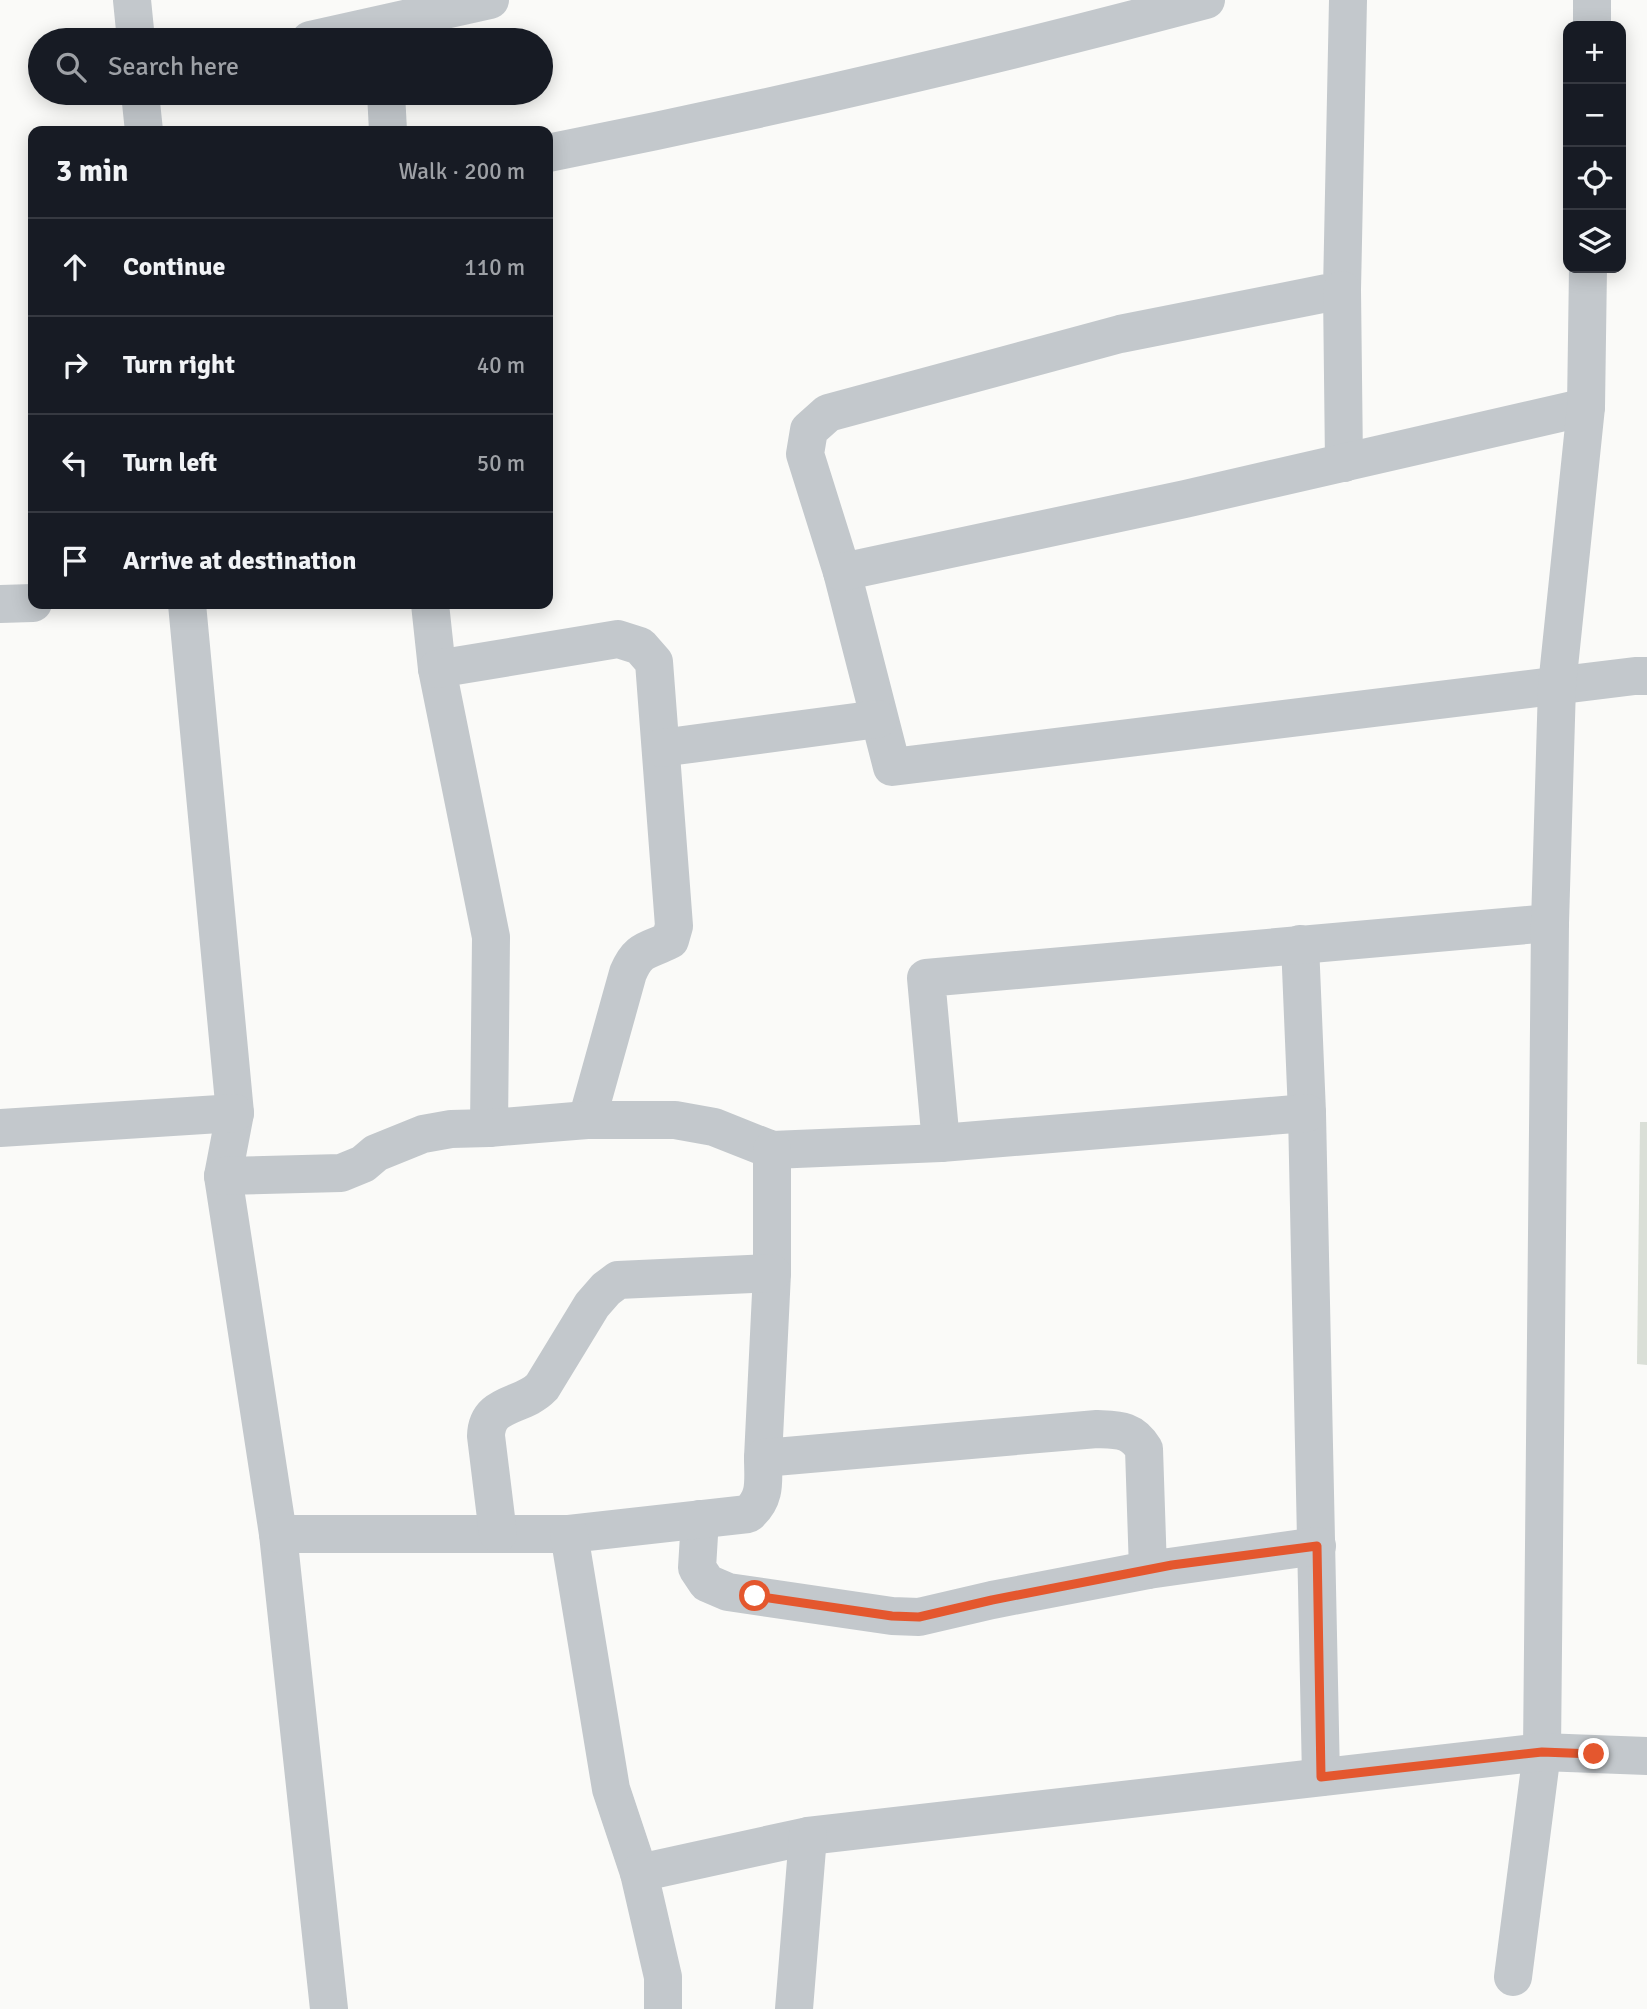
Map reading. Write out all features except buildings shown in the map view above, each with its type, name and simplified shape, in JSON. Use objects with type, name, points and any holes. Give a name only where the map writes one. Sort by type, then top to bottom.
[{"type":"street","points":[[132,0],[135,28]]},
{"type":"street","points":[[396,28],[491,0]]},
{"type":"street","points":[[553,152],[691,124],[1098,29],[1206,0]]},
{"type":"street","points":[[1344,463],[1342,290],[1348,0]]},
{"type":"street","points":[[1592,0],[1592,21]]},
{"type":"street","points":[[142,105],[144,126]]},
{"type":"street","points":[[387,105],[388,126]]},
{"type":"street","points":[[1513,1977],[1542,1752],[1550,923],[1557,686],[1586,407],[1588,273]]},
{"type":"street","points":[[1342,290],[1120,334],[828,413],[808,430],[805,454],[842,572],[892,767],[1641,676]]},
{"type":"street","points":[[842,572],[1185,499],[1586,407]]},
{"type":"street","points":[[0,604],[28,603]]},
{"type":"street","points":[[187,609],[235,1113],[223,1176],[278,1534],[328,2009]]},
{"type":"street","points":[[431,609],[437,669],[491,937],[489,1128]]},
{"type":"street","points":[[437,669],[618,639],[640,646],[654,662],[674,926],[670,940],[644,950],[635,958],[628,972],[587,1120]]},
{"type":"street","points":[[661,748],[878,719]]},
{"type":"street","points":[[940,1143],[926,978],[1550,923]]},
{"type":"street","points":[[1300,944],[1307,1113],[1321,1777]]},
{"type":"street","points":[[0,1128],[235,1113]]},
{"type":"street","points":[[223,1176],[341,1172],[363,1164],[376,1153],[423,1134],[452,1129],[587,1120],[675,1120],[714,1127],[772,1150],[940,1143],[1307,1113]]},
{"type":"street","points":[[278,1534],[569,1534],[748,1514],[759,1505],[762,1489],[772,1273],[772,1150]]},
{"type":"street","points":[[498,1534],[486,1425],[491,1415],[534,1396],[542,1387],[592,1306],[606,1289],[618,1280],[772,1273]]},
{"type":"street","points":[[762,1458],[1097,1429],[1123,1431],[1138,1438],[1144,1449],[1148,1570]]},
{"type":"street","points":[[700,1519],[697,1568],[707,1583],[728,1592],[892,1616],[919,1617],[1148,1570],[1317,1546]]},
{"type":"street","points":[[569,1534],[611,1789],[639,1873],[663,1978],[663,2009]]},
{"type":"street","points":[[639,1873],[808,1836],[1542,1752],[1647,1756]]},
{"type":"street","points":[[794,2009],[808,1836]]},
{"type":"shaded area","points":[[1640,1122],[1647,1122],[1647,1365],[1637,1364]]},
{"type":"route","points":[[755,1596],[892,1616],[919,1617],[1172,1565],[1317,1546],[1321,1777],[1542,1752],[1594,1754]]}]
